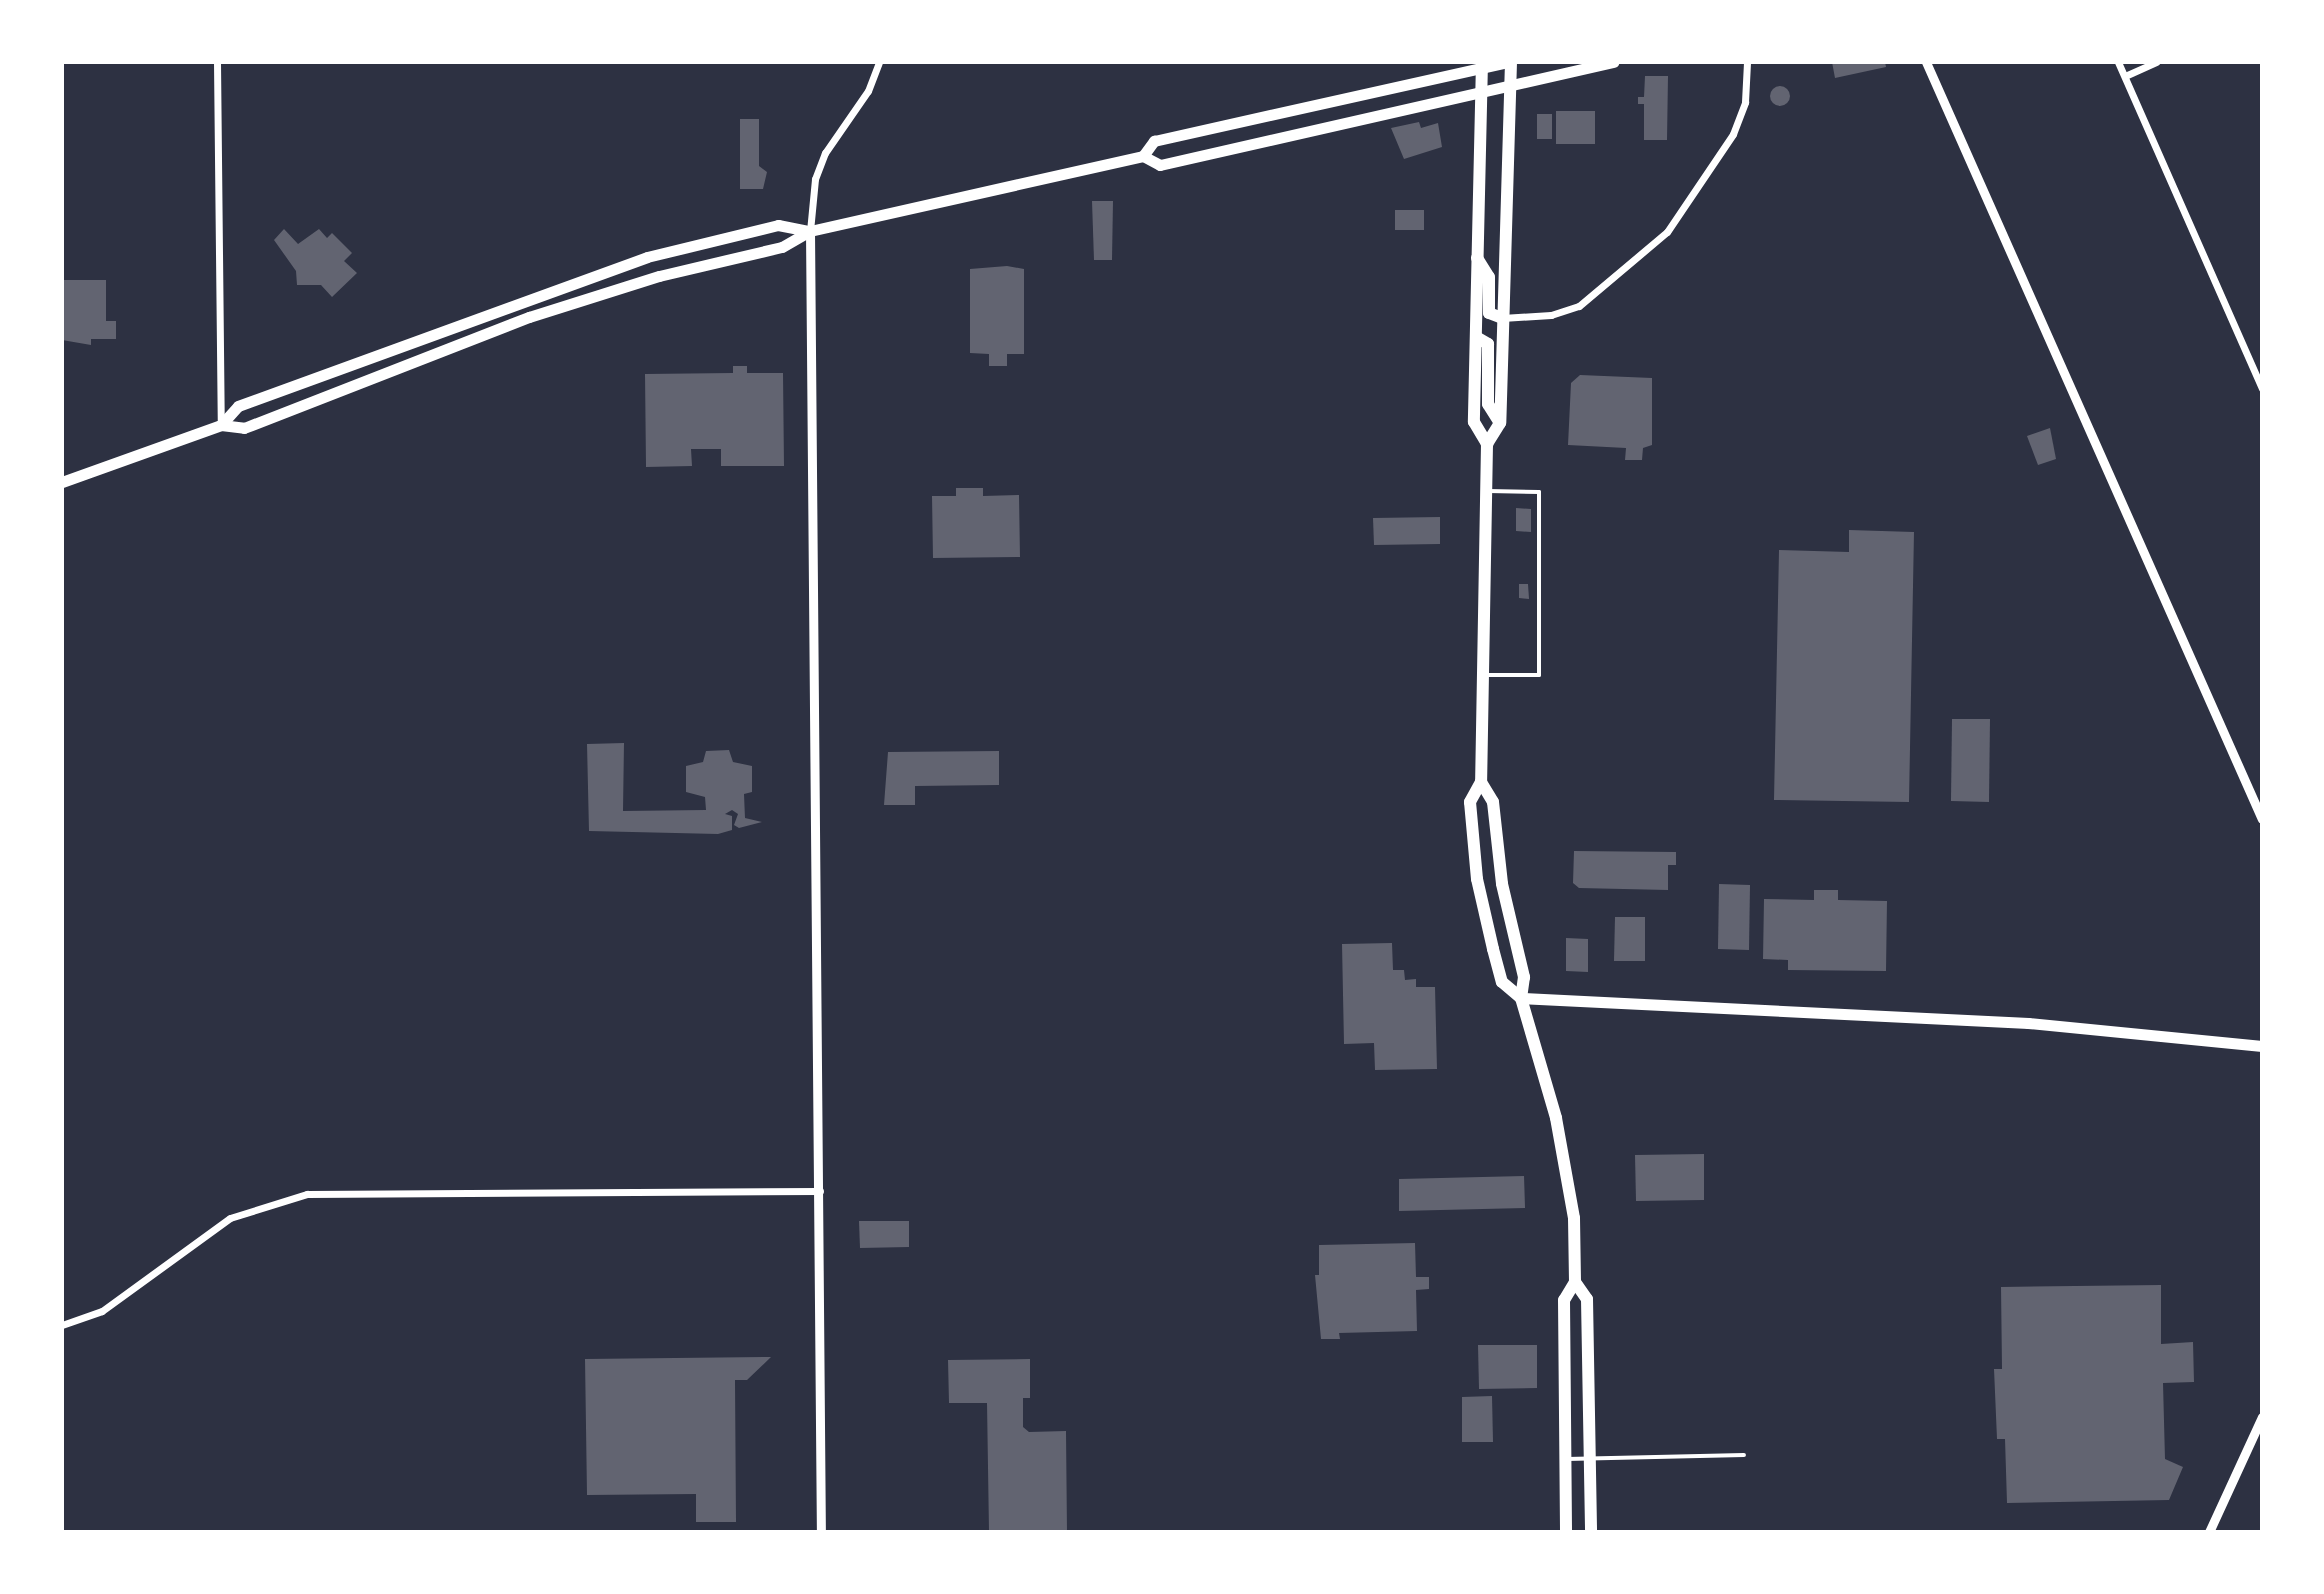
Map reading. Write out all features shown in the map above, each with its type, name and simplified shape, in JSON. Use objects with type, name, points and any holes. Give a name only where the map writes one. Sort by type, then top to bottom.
[{"type":"main road","points":[[1143,156],[1154,141],[1482,65],[1509,62],[1500,423],[1487,444],[1481,782],[1470,802],[1479,891],[1502,982],[1521,998],[2028,1023],[2262,1046]]},
{"type":"main road","points":[[62,482],[221,425],[244,428],[517,321],[659,276],[782,247],[810,231],[1143,156],[1160,165],[1613,62]]},
{"type":"main road","points":[[1482,65],[1474,422],[1487,444]]},
{"type":"main road","points":[[221,425],[238,406],[643,258],[778,225],[810,231]]},
{"type":"main road","points":[[1477,257],[1489,277],[1489,313],[1502,318]]},
{"type":"main road","points":[[1476,337],[1488,344],[1488,404],[1500,423]]},
{"type":"main road","points":[[1481,782],[1493,802],[1502,884],[1524,977],[1521,998],[1564,1152],[1574,1218],[1575,1282],[1564,1300],[1566,1532]]},
{"type":"main road","points":[[1575,1282],[1587,1299],[1591,1532]]},
{"type":"street","points":[[217,62],[221,425]]},
{"type":"street","points":[[821,1532],[810,231],[815,179],[825,153],[868,91],[879,62]]},
{"type":"street","points":[[1502,318],[1551,315],[1579,306],[1667,232],[1733,134],[1745,102],[1747,62]]},
{"type":"street","points":[[1926,62],[2262,819]]},
{"type":"street","points":[[2118,62],[2262,389]]},
{"type":"street","points":[[2125,76],[2156,62]]},
{"type":"street","points":[[62,1325],[102,1311],[230,1218],[307,1194],[820,1191]]},
{"type":"street","points":[[2209,1532],[2262,1417]]},
{"type":"lane","points":[[1483,675],[1539,675],[1539,492],[1486,491]]},
{"type":"lane","points":[[1565,1460],[1744,1455]]},
{"type":"building","points":[[1832,62],[1885,62],[1886,67],[1835,78]]},
{"type":"building","points":[[1645,76],[1668,76],[1667,140],[1644,140],[1644,104],[1638,104],[1638,97],[1644,97]]},
{"type":"building","points":[[1780,86],[1787,89],[1790,96],[1787,103],[1780,106],[1773,103],[1770,96],[1773,89]]},
{"type":"building","points":[[1556,111],[1595,111],[1595,144],[1556,144]]},
{"type":"building","points":[[1537,114],[1552,114],[1552,139],[1537,139]]},
{"type":"building","points":[[740,119],[759,119],[759,166],[767,172],[763,189],[740,189]]},
{"type":"building","points":[[1419,122],[1421,128],[1438,123],[1442,147],[1404,159],[1391,128]]},
{"type":"building","points":[[1092,201],[1113,201],[1112,260],[1094,260]]},
{"type":"building","points":[[1395,210],[1424,210],[1424,230],[1395,230]]},
{"type":"building","points":[[284,229],[298,244],[319,229],[327,238],[332,233],[352,253],[344,261],[357,273],[332,297],[321,285],[297,285],[296,271],[274,240]]},
{"type":"building","points":[[1007,266],[1024,269],[1024,354],[1007,354],[1007,366],[989,366],[989,354],[970,353],[970,269]]},
{"type":"building","points":[[62,280],[106,280],[106,321],[116,321],[116,339],[91,339],[91,345],[62,340]]},
{"type":"building","points":[[733,366],[747,366],[747,373],[783,373],[784,466],[721,466],[721,449],[691,449],[692,466],[646,467],[645,374],[733,373]]},
{"type":"building","points":[[1580,375],[1652,378],[1652,445],[1643,448],[1642,460],[1625,460],[1626,448],[1568,445],[1571,383]]},
{"type":"building","points":[[2050,428],[2056,459],[2038,465],[2027,436]]},
{"type":"building","points":[[956,488],[983,488],[983,496],[1019,495],[1020,557],[933,558],[932,496],[956,496]]},
{"type":"building","points":[[1516,508],[1531,509],[1531,532],[1516,531]]},
{"type":"building","points":[[1440,517],[1440,544],[1374,545],[1373,518]]},
{"type":"building","points":[[1849,530],[1914,532],[1909,802],[1774,800],[1779,550],[1849,552]]},
{"type":"building","points":[[1519,584],[1528,584],[1529,599],[1519,598]]},
{"type":"building","points":[[1952,719],[1990,719],[1989,802],[1951,801]]},
{"type":"building","points":[[624,743],[623,811],[706,810],[705,797],[686,792],[686,766],[703,762],[706,751],[729,750],[733,762],[752,766],[752,792],[744,794],[745,818],[762,822],[739,828],[734,825],[738,814],[732,810],[725,814],[732,816],[732,830],[718,834],[589,831],[587,744]]},
{"type":"building","points":[[999,751],[999,785],[915,786],[915,805],[884,805],[888,752]]},
{"type":"building","points":[[1574,851],[1676,852],[1676,865],[1668,865],[1668,890],[1579,888],[1573,883]]},
{"type":"building","points":[[1719,884],[1750,885],[1749,950],[1718,949]]},
{"type":"building","points":[[1814,890],[1838,890],[1838,900],[1887,901],[1886,971],[1788,970],[1788,960],[1763,959],[1764,899],[1814,900]]},
{"type":"building","points":[[1615,917],[1645,917],[1645,961],[1614,961]]},
{"type":"building","points":[[1566,938],[1588,939],[1588,972],[1566,971]]},
{"type":"building","points":[[1392,943],[1393,970],[1404,970],[1405,980],[1416,979],[1416,987],[1435,987],[1437,1069],[1375,1070],[1374,1043],[1344,1044],[1342,944]]},
{"type":"building","points":[[1704,1154],[1704,1200],[1636,1201],[1635,1155]]},
{"type":"building","points":[[1524,1176],[1525,1208],[1399,1211],[1399,1179]]},
{"type":"building","points":[[859,1221],[909,1221],[909,1247],[860,1248]]},
{"type":"building","points":[[1415,1243],[1416,1277],[1429,1277],[1429,1289],[1416,1290],[1417,1331],[1339,1333],[1340,1339],[1321,1339],[1315,1275],[1319,1275],[1319,1245]]},
{"type":"building","points":[[2161,1285],[2161,1344],[2193,1342],[2194,1382],[2163,1383],[2165,1459],[2183,1467],[2169,1500],[2007,1503],[2005,1439],[1997,1439],[1994,1369],[2002,1369],[2001,1287]]},
{"type":"building","points":[[1478,1345],[1537,1345],[1537,1388],[1479,1389]]},
{"type":"building","points":[[771,1357],[747,1380],[735,1380],[736,1522],[696,1522],[696,1494],[587,1495],[585,1359]]},
{"type":"building","points":[[1030,1359],[1030,1398],[1023,1398],[1023,1427],[1029,1432],[1066,1431],[1067,1532],[989,1532],[987,1403],[949,1403],[948,1360]]},
{"type":"building","points":[[1492,1396],[1493,1442],[1462,1442],[1462,1397]]}]
